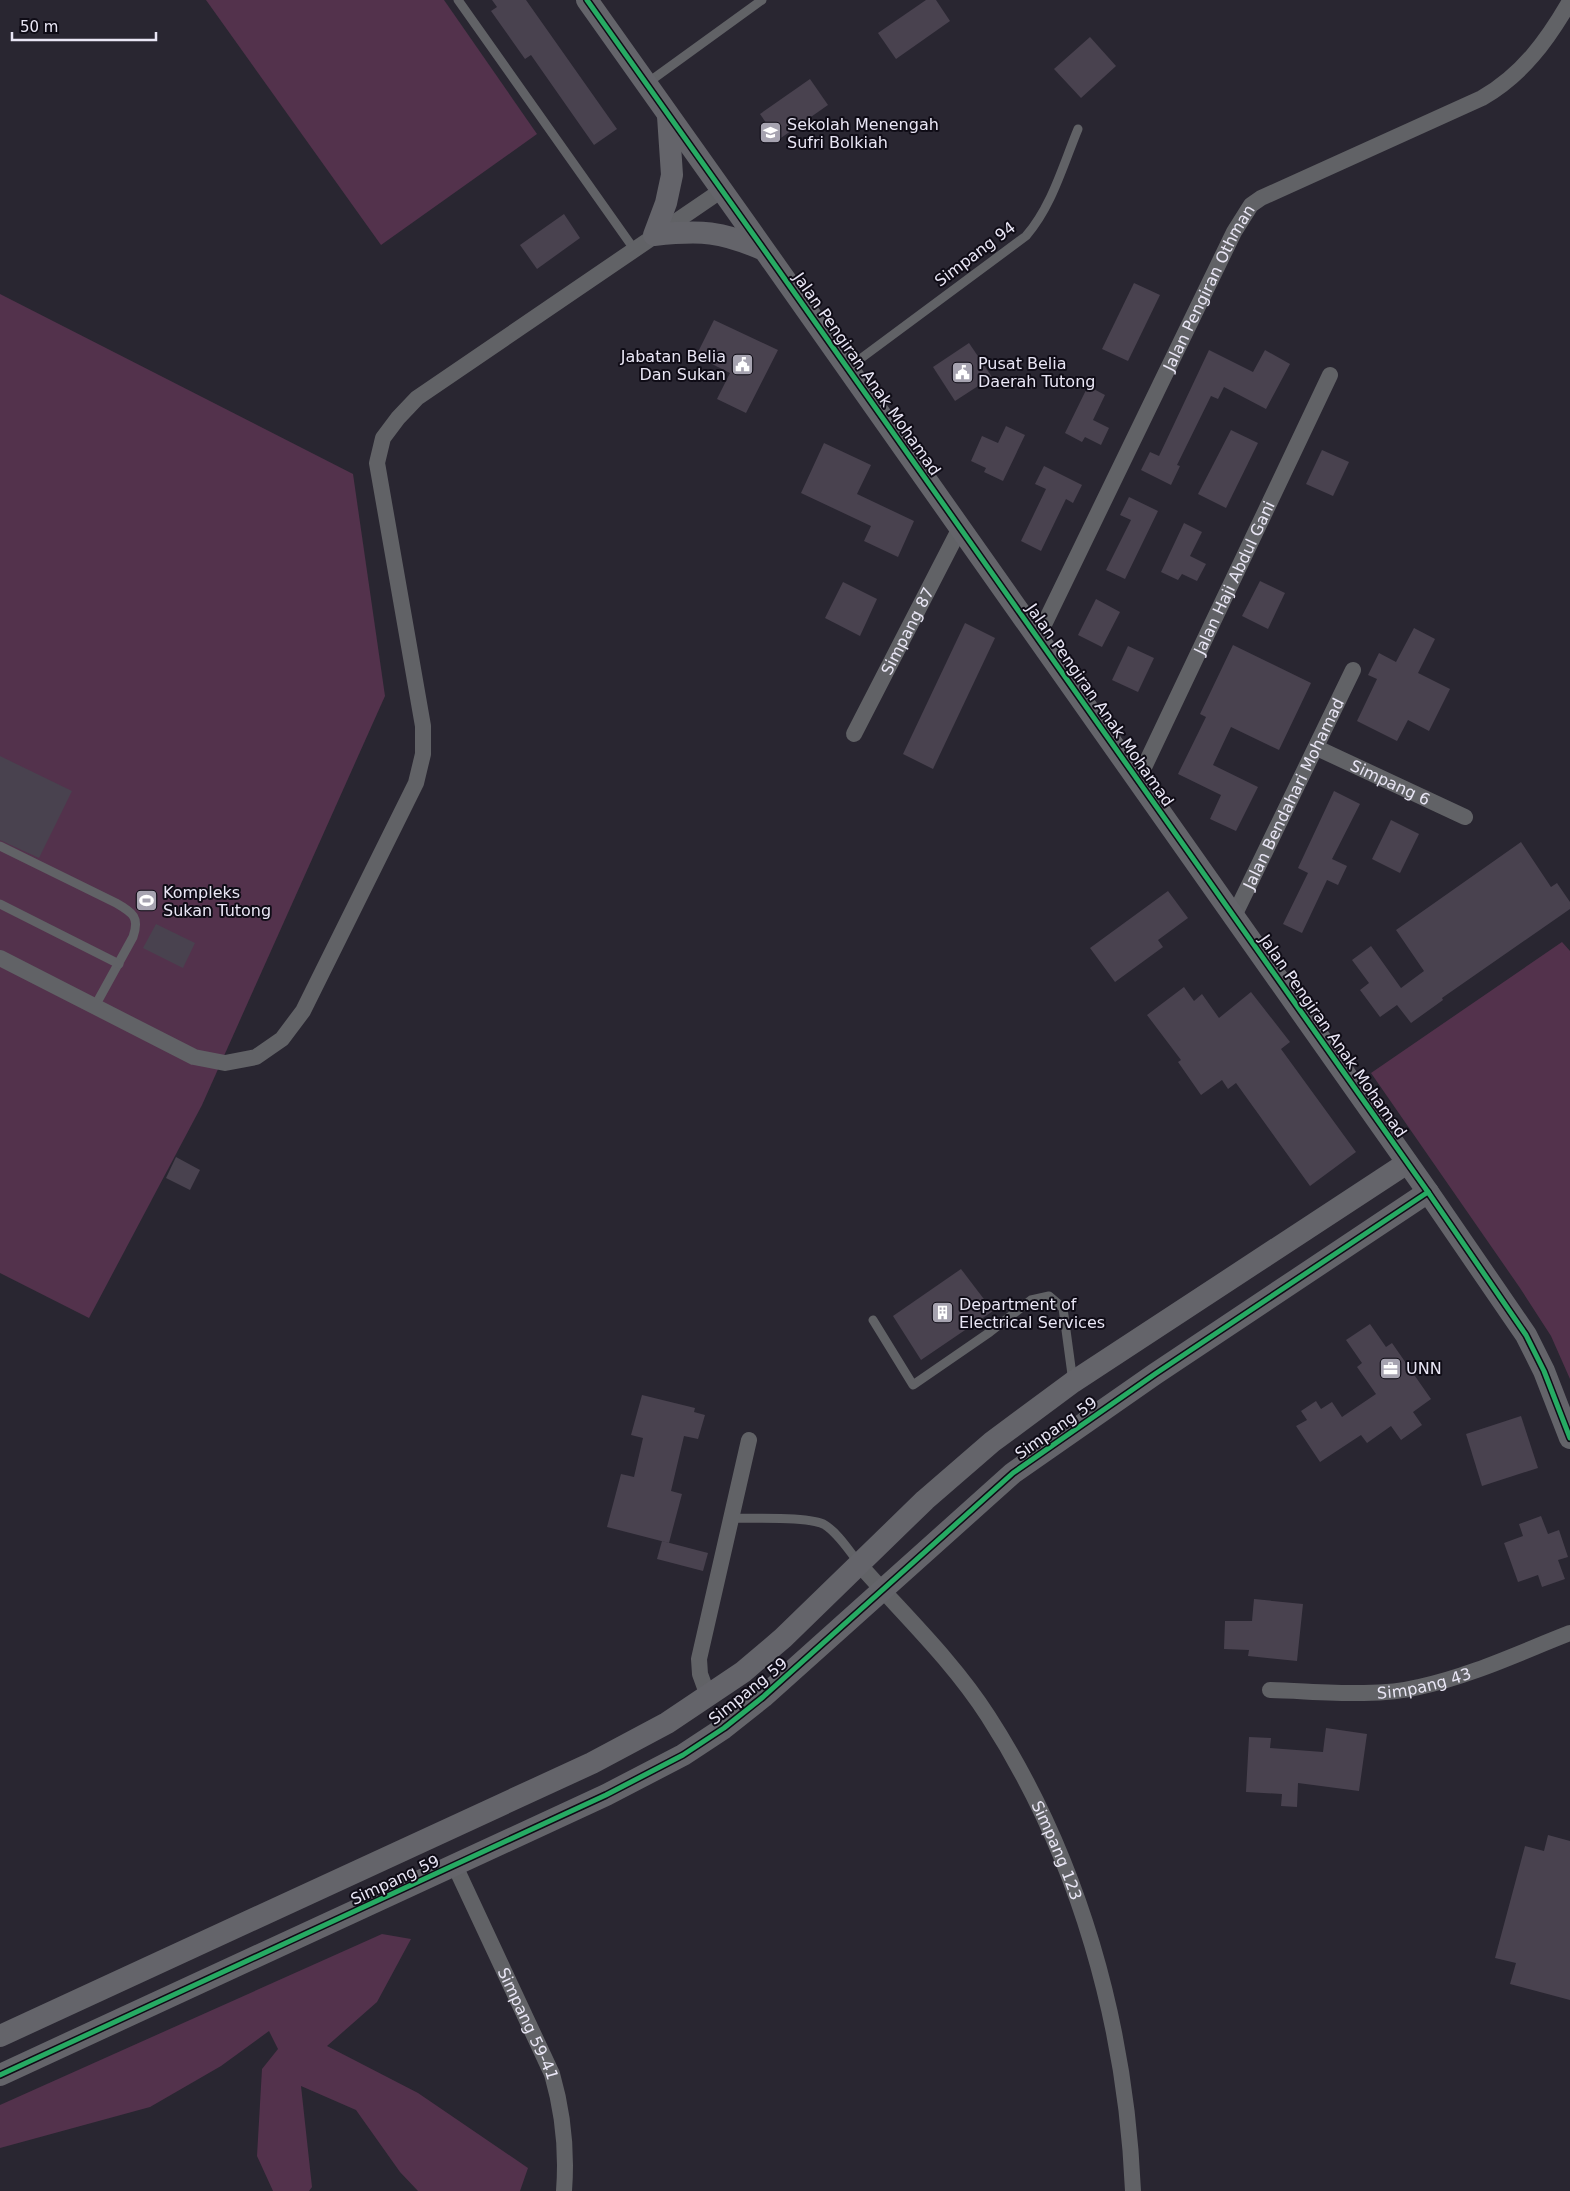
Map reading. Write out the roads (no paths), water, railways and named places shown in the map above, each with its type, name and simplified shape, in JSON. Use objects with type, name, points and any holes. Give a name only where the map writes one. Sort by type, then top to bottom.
[{"type":"street","name":"Jalan Pengiran Anak Mohamad","points":[[587,0],[1234,916],[1526,1335],[1544,1371],[1570,1438]]},
{"type":"street","name":"Jalan Pengiran Othman","points":[[1038,639],[1234,232],[1252,205],[1261,198],[1482,98],[1500,88],[1529,62],[1570,1]]},
{"type":"street","points":[[654,235],[666,203],[672,175],[668,115]]},
{"type":"street","points":[[0,958],[194,1057],[225,1063],[256,1057],[282,1038],[304,1011],[416,783],[423,754],[423,726],[377,463],[384,438],[398,418],[416,398],[722,190]]},
{"type":"street","points":[[654,235],[706,232],[736,238],[765,250]]},
{"type":"street","name":"Jalan Haji Abdul Gani","points":[[1138,780],[1330,376]]},
{"type":"street","name":"Simpang 87","points":[[854,734],[960,528]]},
{"type":"street","name":"Jalan Bendahari Mohamad","points":[[1234,916],[1317,748],[1353,670]]},
{"type":"street","name":"Simpang 6","points":[[1317,748],[1465,817]]},
{"type":"street","name":"Simpang 59","points":[[0,2036],[592,1763],[667,1723],[743,1672],[783,1638],[926,1500],[992,1442],[1073,1382],[1406,1163]]},
{"type":"street","name":"Simpang 59","points":[[0,2075],[455,1866],[606,1795],[683,1755],[724,1728],[763,1697],[1013,1473],[1155,1374],[1428,1192]]},
{"type":"street","points":[[1544,1371],[1570,1397]]},
{"type":"street","name":"Simpang 59","points":[[708,1696],[700,1674],[699,1659],[749,1440]]},
{"type":"street","name":"Simpang 123","points":[[859,1564],[938,1650],[988,1716],[1045,1820],[1073,1887],[1096,1957],[1126,2102],[1133,2191]]},
{"type":"street","name":"Simpang 43","points":[[1270,1690],[1390,1692],[1419,1688],[1471,1672],[1570,1633]]},
{"type":"street","name":"Simpang 59-41","points":[[455,1866],[552,2074],[560,2102],[566,2168],[564,2191]]},
{"type":"lane","points":[[458,0],[634,249]]},
{"type":"lane","points":[[646,84],[762,0]]},
{"type":"lane","name":"Simpang 94","points":[[848,368],[1026,236],[1038,222],[1045,209],[1078,129]]},
{"type":"lane","points":[[0,846],[130,911],[136,919],[137,927],[95,1006]]},
{"type":"lane","points":[[0,904],[118,964]]},
{"type":"lane","points":[[873,1320],[913,1385],[990,1332],[1031,1300],[1049,1296],[1063,1308],[1073,1382]]},
{"type":"lane","points":[[731,1518],[806,1520],[824,1524],[836,1535],[859,1564]]},
{"type":"place","name":"Sekolah Menengah Sufri Bolkiah","points":[[771,133]]},
{"type":"place","name":"Jabatan Belia Dan Sukan","points":[[742,365]]},
{"type":"place","name":"Pusat Belia Daerah Tutong","points":[[962,372]]},
{"type":"place","name":"Kompleks Sukan Tutong","points":[[147,901]]},
{"type":"place","name":"Department of Electrical Services","points":[[943,1313]]},
{"type":"place","name":"UNN","points":[[1390,1368]]}]
